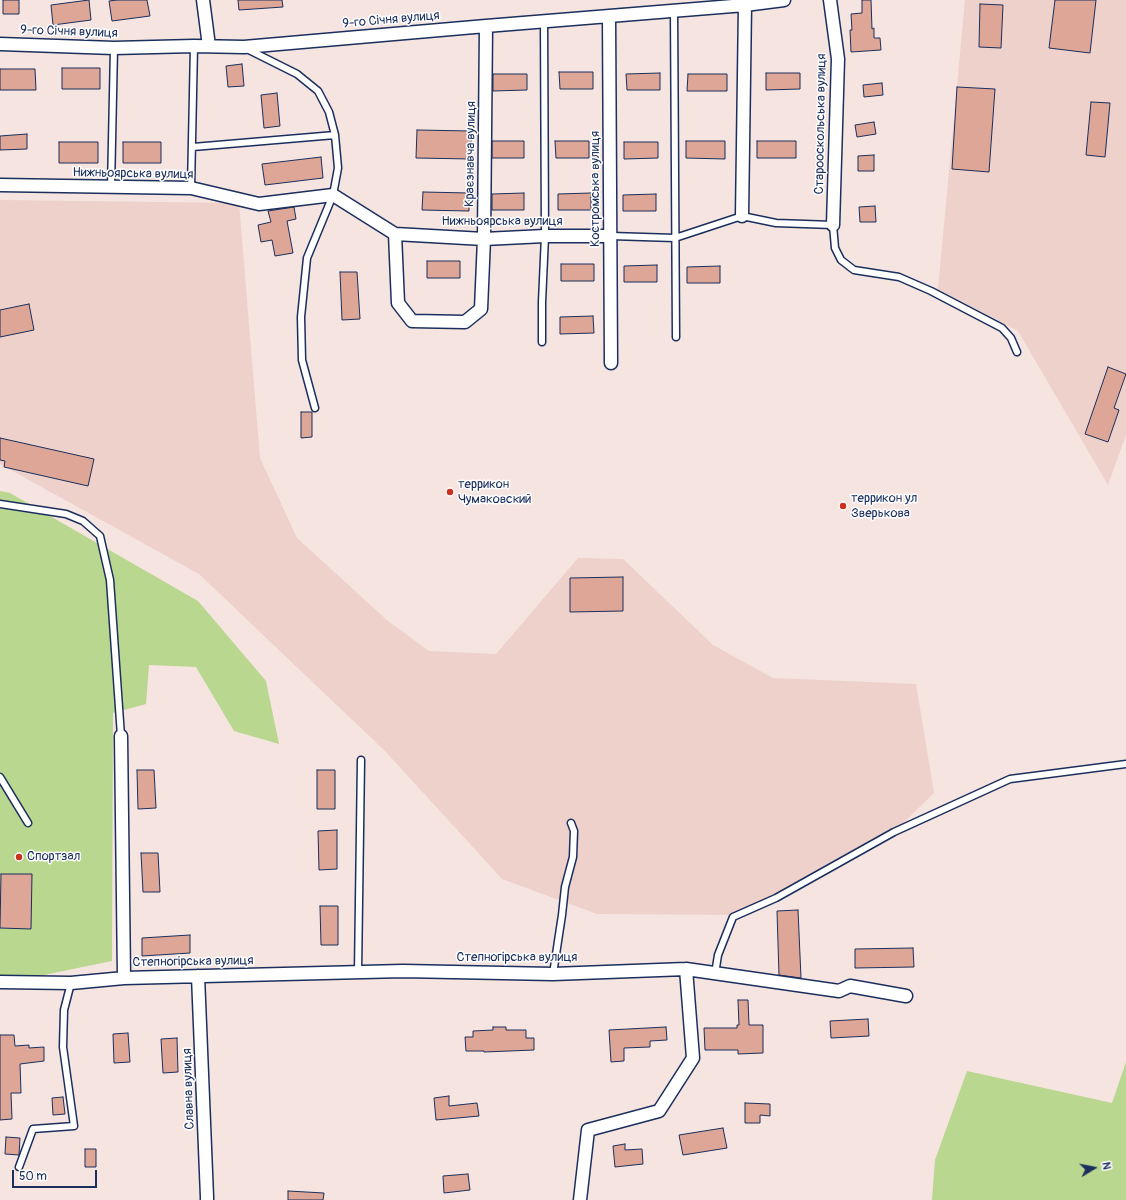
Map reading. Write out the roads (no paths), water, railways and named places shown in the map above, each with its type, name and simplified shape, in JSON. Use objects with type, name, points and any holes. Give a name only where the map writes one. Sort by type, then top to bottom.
[{"type":"street","points":[[203,0],[209,46]]},
{"type":"street","name":"9-го Січня вулиця","points":[[0,44],[114,48],[194,46],[244,47],[745,5],[784,0]]},
{"type":"street","name":"Старооскольська вулиця","points":[[830,0],[838,59],[833,225]]},
{"type":"street","points":[[742,216],[745,5]]},
{"type":"street","name":"Костромська вулиця","points":[[609,16],[611,363]]},
{"type":"street","name":"Краєзнавча вулиця","points":[[395,234],[398,302],[412,321],[466,322],[481,309],[484,239],[486,26]]},
{"type":"street","name":"Нижньоярська вулиця","points":[[0,185],[110,188],[192,188],[259,204],[333,195],[395,234],[484,239],[545,236],[611,236]]},
{"type":"street","name":"Степногірська вулиця","points":[[121,736],[124,978]]},
{"type":"street","points":[[580,1200],[588,1130],[659,1111],[694,1058],[686,969]]},
{"type":"street","name":"Степногірська вулиця","points":[[0,982],[71,983],[124,978],[403,971],[553,974],[686,969],[839,991],[850,986],[906,996]]},
{"type":"street","name":"Славна вулиця","points":[[198,976],[207,1200]]},
{"type":"lane","points":[[674,10],[676,337]]},
{"type":"lane","points":[[542,342],[545,236],[544,21]]},
{"type":"lane","points":[[192,188],[194,46]]},
{"type":"lane","points":[[244,47],[297,74],[318,91],[329,112],[335,134],[338,168],[333,195],[307,258],[301,317],[302,360],[315,408]]},
{"type":"lane","points":[[110,188],[114,48]]},
{"type":"lane","points":[[193,147],[335,134]]},
{"type":"lane","points":[[611,236],[675,238],[742,216],[776,223],[833,225],[835,248],[841,260],[854,270],[899,278],[931,291],[1002,328],[1011,338],[1017,352]]},
{"type":"lane","points":[[0,504],[66,514],[84,521],[100,536],[110,580],[121,736]]},
{"type":"lane","points":[[358,972],[361,760]]},
{"type":"lane","points":[[715,974],[718,955],[733,916],[776,898],[894,832],[1010,779],[1126,764]]},
{"type":"lane","points":[[0,777],[28,823]]},
{"type":"lane","points":[[553,974],[565,887],[573,857],[574,831],[571,824]]},
{"type":"lane","points":[[19,1167],[33,1129],[74,1126],[62,1047],[64,1010],[71,983]]},
{"type":"place","name":"террикон Чумаковский","points":[[450,492]]},
{"type":"place","name":"террикон ул Зверькова","points":[[843,506]]},
{"type":"place","name":"Спортзал","points":[[19,857]]}]
